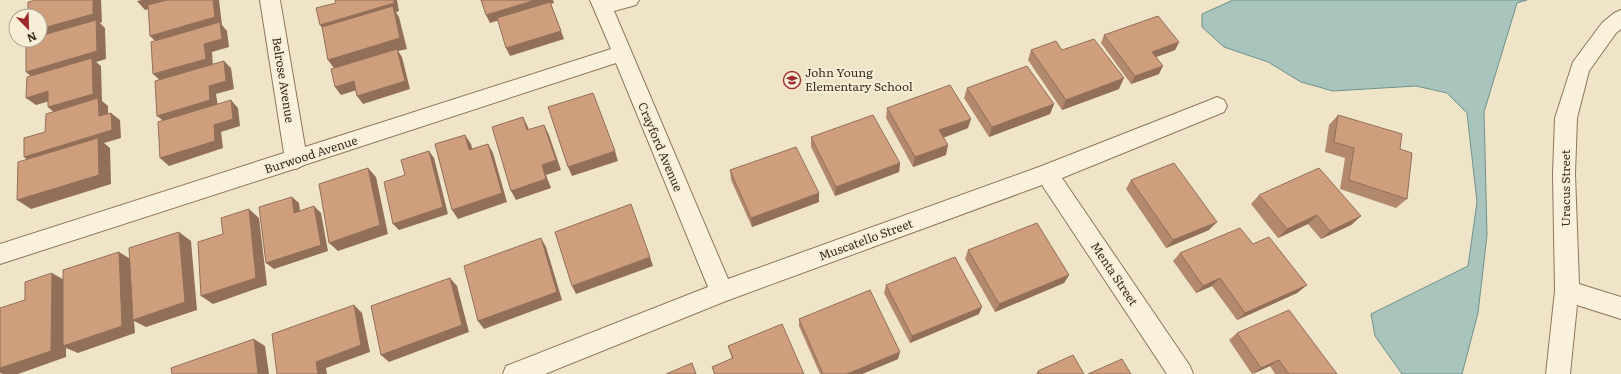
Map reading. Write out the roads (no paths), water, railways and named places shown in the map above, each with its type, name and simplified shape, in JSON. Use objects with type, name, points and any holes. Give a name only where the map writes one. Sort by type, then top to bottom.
[{"type":"street","name":"Belrose Avenue","points":[[270,0],[296,160]]},
{"type":"street","points":[[601,4],[629,0]]},
{"type":"street","name":"Crayford Avenue","points":[[601,4],[722,292]]},
{"type":"street","name":"Uracus Street","points":[[1558,374],[1567,291],[1564,174],[1566,118],[1580,68],[1609,28],[1621,18]]},
{"type":"street","name":"Burwood Avenue","points":[[0,254],[296,160],[621,54]]},
{"type":"street","name":"Muscatello Street","points":[[515,374],[722,292],[1047,174],[1217,106]]},
{"type":"street","name":"Menta Street","points":[[1047,174],[1181,374]]},
{"type":"street","points":[[1567,291],[1621,308]]},
{"type":"water","points":[[1233,0],[1527,0],[1517,3],[1484,112],[1487,235],[1478,313],[1462,374],[1402,374],[1375,336],[1371,314],[1468,266],[1477,202],[1467,113],[1447,93],[1416,86],[1333,91],[1301,82],[1268,62],[1224,47],[1202,27],[1202,14]]},
{"type":"place","name":"John Young Elementary School","points":[[792,80]]}]
